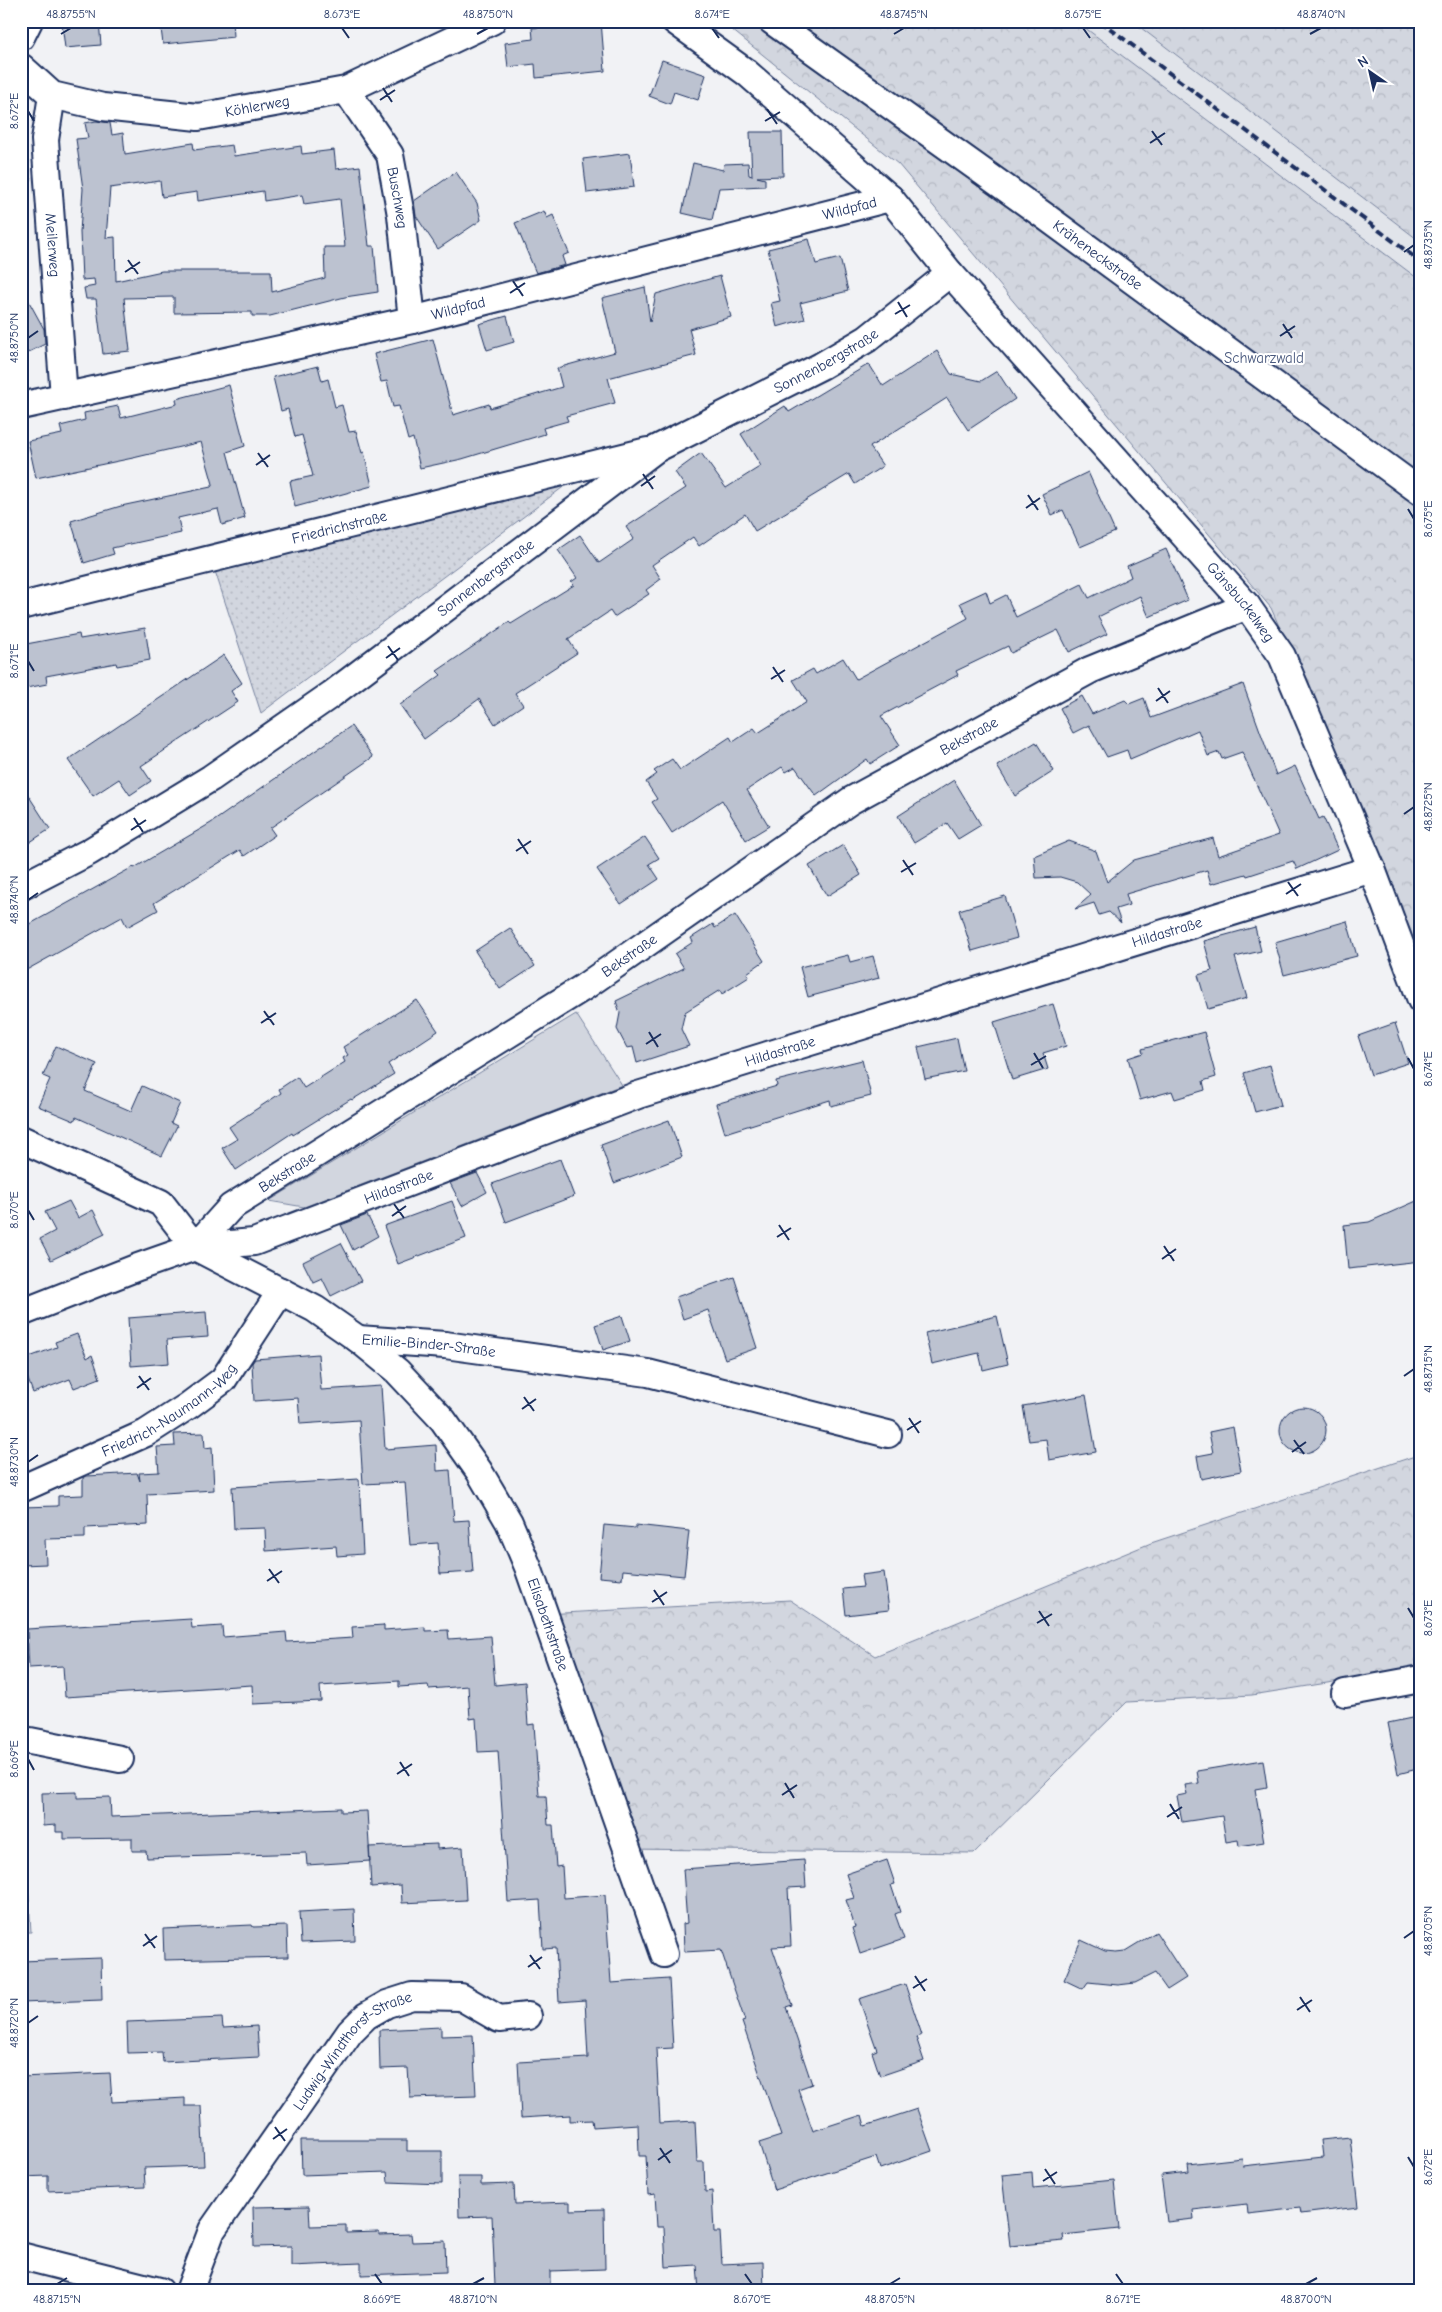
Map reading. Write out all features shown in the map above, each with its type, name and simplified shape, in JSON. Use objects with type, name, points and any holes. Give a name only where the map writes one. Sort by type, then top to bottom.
[{"type":"street","points":[[21,37],[29,21]]},
{"type":"street","name":"Köhlerweg","points":[[21,67],[52,95],[103,107],[198,117],[346,90],[492,21]]},
{"type":"street","name":"Gänsbuckelweg","points":[[675,21],[747,74],[890,198],[950,273],[1247,606],[1282,656],[1372,869],[1421,1000]]},
{"type":"street","name":"Kräheneckstraße","points":[[772,21],[1030,205],[1421,492]]},
{"type":"street","name":"Buschweg","points":[[346,90],[390,155],[401,215],[412,320]]},
{"type":"street","name":"Meilerweg","points":[[52,95],[45,140],[64,396]]},
{"type":"street","name":"Wildpfad","points":[[21,406],[412,320],[890,198]]},
{"type":"street","name":"Sonnenbergstraße","points":[[21,888],[89,852],[211,778],[324,700],[656,449],[821,366],[867,339],[950,273]]},
{"type":"street","name":"Friedrichstraße","points":[[21,606],[656,449]]},
{"type":"street","name":"Bekstraße","points":[[21,1313],[138,1267],[195,1247],[231,1207],[584,987],[850,801],[1090,670],[1247,606]]},
{"type":"street","name":"Hildastraße","points":[[195,1247],[254,1242],[638,1095],[1372,869]]},
{"type":"street","name":"Emilie-Binder-Straße","points":[[21,1139],[161,1203],[195,1247],[315,1309],[358,1339],[445,1345],[648,1374],[888,1434]]},
{"type":"street","name":"Friedrich-Naumann-Weg","points":[[21,1489],[146,1432],[188,1406],[223,1380],[281,1290]]},
{"type":"street","name":"Elisabethstraße","points":[[358,1339],[397,1371],[443,1420],[479,1471],[509,1522],[546,1614],[664,1954]]},
{"type":"street","points":[[1345,1693],[1421,1680]]},
{"type":"street","points":[[21,1741],[30,1741],[120,1759]]},
{"type":"street","name":"Ludwig-Windthorst-Straße","points":[[188,2291],[212,2230],[350,2032],[366,2016],[387,2004],[412,1996],[461,1997],[499,2019],[528,2016]]},
{"type":"street","points":[[21,2256],[160,2291]]},
{"type":"shaded area","points":[[1076,21],[1132,21],[1421,242],[1421,281]]},
{"type":"green space","name":"Schwarzwald","points":[[721,21],[1076,21],[1421,281],[1421,961],[1392,882],[1271,608],[898,164]]},
{"type":"green space","points":[[1132,21],[1421,21],[1421,242]]},
{"type":"green space","points":[[574,479],[261,713],[215,571]]},
{"type":"green space","points":[[576,1014],[622,1085],[304,1207],[269,1201]]},
{"type":"green space","points":[[1421,1454],[1421,1668],[1252,1695],[1127,1702],[974,1853],[626,1849],[546,1614],[790,1600],[875,1656],[1151,1543]]},
{"type":"green space","points":[[21,1882],[28,1882],[31,1932],[21,1932]]},
{"type":"building","points":[[70,21],[99,21],[101,45],[65,48],[62,24]]},
{"type":"building","points":[[160,21],[233,21],[234,37],[163,44]]},
{"type":"building","points":[[601,21],[605,71],[536,78],[535,64],[508,67],[505,43],[533,39],[532,28]]},
{"type":"building","points":[[662,60],[706,75],[698,100],[674,92],[670,104],[649,96]]},
{"type":"building","points":[[96,121],[110,123],[112,135],[123,133],[125,154],[193,143],[194,150],[232,145],[234,156],[301,146],[302,154],[334,150],[336,169],[360,166],[369,246],[374,246],[378,292],[345,297],[270,316],[252,316],[252,312],[174,313],[174,297],[124,298],[130,351],[103,354],[96,299],[86,299],[84,288],[95,286],[94,279],[82,280],[80,232],[83,189],[76,139],[88,138],[85,123]],"holes":[[[160,181],[162,197],[197,192],[198,201],[263,191],[264,201],[302,195],[304,204],[340,199],[345,247],[324,247],[325,278],[272,292],[271,271],[162,271],[116,281],[115,237],[106,238],[110,188]]]},
{"type":"building","points":[[750,132],[782,132],[783,176],[757,177],[765,179],[765,186],[719,188],[712,220],[682,213],[693,163],[723,170],[724,164],[748,163],[749,175],[752,176]]},
{"type":"building","points":[[630,153],[634,187],[587,193],[583,159]]},
{"type":"building","points":[[456,172],[477,203],[481,220],[438,249],[416,216],[414,201]]},
{"type":"building","points":[[544,211],[547,218],[553,215],[569,253],[562,256],[565,265],[536,273],[515,223]]},
{"type":"building","points":[[809,239],[816,264],[840,258],[848,291],[800,303],[805,319],[777,327],[771,303],[780,301],[768,249]]},
{"type":"building","points":[[720,276],[731,317],[689,329],[696,355],[608,378],[615,403],[566,416],[568,421],[543,428],[545,434],[462,459],[420,468],[413,438],[408,440],[399,406],[393,407],[387,381],[381,382],[374,354],[433,339],[453,415],[489,404],[490,408],[562,387],[557,368],[615,352],[602,298],[645,287],[650,322],[656,294]]},
{"type":"building","points":[[21,287],[44,329],[45,344],[21,356]]},
{"type":"building","points":[[507,316],[514,342],[487,350],[479,324]]},
{"type":"building","points":[[937,351],[951,374],[981,381],[997,371],[1015,399],[968,430],[947,398],[870,447],[883,466],[855,484],[849,474],[755,531],[745,514],[699,546],[693,537],[652,565],[661,579],[646,590],[649,594],[614,617],[610,611],[568,639],[577,653],[515,693],[523,705],[495,724],[479,699],[424,739],[400,705],[441,675],[437,671],[509,622],[511,624],[574,585],[571,582],[577,578],[558,550],[580,535],[599,563],[634,539],[626,527],[686,488],[675,472],[701,453],[726,488],[761,466],[741,434],[785,406],[789,412],[869,364],[883,386]]},
{"type":"building","points":[[318,366],[322,381],[328,379],[335,407],[342,405],[349,432],[356,431],[362,453],[364,452],[372,486],[295,507],[290,481],[313,476],[302,435],[295,437],[288,409],[281,411],[273,377]]},
{"type":"building","points":[[229,385],[245,446],[227,452],[245,518],[222,525],[218,509],[178,518],[181,533],[112,548],[114,554],[84,563],[71,521],[121,506],[211,487],[213,484],[201,442],[36,478],[28,441],[62,434],[60,426],[85,420],[84,413],[118,406],[121,418],[177,404],[176,399]]},
{"type":"building","points":[[1088,472],[1115,532],[1080,547],[1063,510],[1052,515],[1042,494]]},
{"type":"building","points":[[1166,549],[1188,600],[1149,617],[1140,596],[1098,617],[1107,634],[1069,652],[1058,630],[1011,653],[1008,646],[956,671],[958,675],[881,716],[900,745],[870,764],[867,759],[816,796],[795,767],[786,772],[782,767],[747,790],[769,826],[746,840],[722,800],[672,833],[652,802],[657,799],[646,782],[657,774],[654,771],[672,759],[680,770],[730,737],[733,742],[754,728],[758,733],[807,702],[793,680],[813,669],[816,674],[843,658],[856,679],[968,618],[960,603],[986,591],[990,603],[1006,595],[1016,617],[1082,584],[1089,598],[1131,577],[1127,566]]},
{"type":"building","points":[[145,628],[150,660],[117,666],[116,663],[46,676],[47,684],[21,689],[21,645],[79,634],[80,639]]},
{"type":"building","points":[[224,655],[242,683],[231,691],[238,702],[141,766],[151,781],[130,795],[119,779],[93,796],[68,760]]},
{"type":"building","points":[[1243,684],[1276,775],[1295,766],[1319,819],[1323,817],[1338,850],[1297,869],[1293,861],[1247,876],[1246,874],[1211,884],[1207,870],[1126,894],[1129,905],[1116,909],[1121,923],[1109,912],[1099,915],[1094,903],[1075,909],[1091,895],[1077,882],[1060,877],[1036,878],[1034,856],[1069,841],[1096,851],[1107,882],[1134,860],[1213,838],[1218,856],[1279,835],[1242,752],[1222,759],[1219,752],[1208,756],[1198,730],[1130,759],[1127,750],[1107,757],[1089,725],[1073,733],[1060,708],[1082,696],[1092,714],[1125,700],[1129,704],[1144,698],[1151,718]]},
{"type":"building","points":[[351,726],[373,757],[270,828],[275,835],[244,856],[240,850],[154,903],[158,910],[127,927],[122,917],[21,973],[21,929],[134,868],[211,823]]},
{"type":"building","points":[[1036,742],[1054,771],[1015,796],[997,766]]},
{"type":"building","points":[[954,780],[981,825],[958,839],[947,823],[914,843],[898,816]]},
{"type":"building","points":[[21,784],[50,829],[21,848]]},
{"type":"building","points":[[645,837],[659,858],[649,864],[659,879],[621,904],[597,869]]},
{"type":"building","points":[[843,845],[861,875],[827,896],[809,866]]},
{"type":"building","points":[[1005,896],[1017,938],[972,951],[959,910]]},
{"type":"building","points":[[735,915],[764,961],[747,973],[749,977],[722,994],[720,990],[685,1012],[681,1029],[689,1046],[637,1063],[633,1047],[627,1048],[617,1029],[620,1013],[616,1001],[684,968],[675,954],[693,942],[691,938],[713,924],[715,928]]},
{"type":"building","points":[[1347,921],[1357,956],[1284,975],[1275,942]]},
{"type":"building","points":[[1255,927],[1261,951],[1235,957],[1247,998],[1208,1009],[1198,975],[1212,971],[1204,941]]},
{"type":"building","points":[[510,928],[535,966],[500,989],[475,951]]},
{"type":"building","points":[[848,955],[850,962],[873,956],[879,978],[808,997],[800,967]]},
{"type":"building","points":[[417,1000],[438,1031],[388,1064],[394,1074],[293,1135],[292,1133],[236,1170],[222,1148],[237,1139],[229,1127],[281,1093],[279,1089],[297,1077],[304,1088],[345,1062],[343,1058],[348,1055],[343,1047]]},
{"type":"building","points":[[1053,1004],[1066,1046],[1043,1053],[1048,1069],[1012,1080],[994,1022]]},
{"type":"building","points":[[1395,1023],[1408,1063],[1371,1075],[1358,1036]]},
{"type":"building","points":[[1204,1032],[1216,1077],[1203,1081],[1205,1090],[1175,1099],[1172,1091],[1140,1100],[1128,1058],[1143,1053],[1142,1049]]},
{"type":"building","points":[[957,1038],[964,1071],[925,1079],[918,1047]]},
{"type":"building","points":[[56,1046],[97,1064],[85,1091],[131,1111],[142,1086],[180,1103],[171,1123],[177,1126],[162,1156],[76,1117],[74,1121],[38,1106],[50,1079],[43,1076]]},
{"type":"building","points":[[862,1060],[871,1096],[831,1106],[830,1100],[725,1133],[716,1104],[777,1086],[776,1081]]},
{"type":"building","points":[[1270,1065],[1281,1105],[1255,1112],[1244,1073]]},
{"type":"building","points":[[669,1120],[682,1157],[614,1183],[601,1145]]},
{"type":"building","points":[[560,1159],[574,1196],[506,1222],[492,1184]]},
{"type":"building","points":[[477,1173],[487,1192],[462,1206],[450,1183]]},
{"type":"building","points":[[1421,1199],[1421,1261],[1348,1269],[1344,1225],[1369,1222]]},
{"type":"building","points":[[69,1201],[78,1218],[93,1210],[105,1234],[51,1260],[40,1239],[55,1231],[45,1212]]},
{"type":"building","points":[[452,1201],[466,1238],[398,1264],[384,1226]]},
{"type":"building","points":[[367,1215],[378,1236],[353,1250],[341,1225]]},
{"type":"building","points":[[341,1243],[361,1281],[331,1296],[322,1278],[313,1282],[303,1262]]},
{"type":"building","points":[[734,1277],[757,1348],[725,1359],[708,1310],[683,1319],[676,1297]]},
{"type":"building","points":[[206,1312],[208,1337],[167,1340],[169,1363],[131,1366],[128,1318]]},
{"type":"building","points":[[622,1316],[630,1341],[603,1350],[595,1325]]},
{"type":"building","points":[[997,1316],[1008,1364],[983,1370],[979,1353],[932,1364],[925,1333]]},
{"type":"building","points":[[77,1334],[87,1358],[92,1355],[100,1378],[74,1388],[70,1379],[33,1393],[21,1360],[57,1347],[55,1342]]},
{"type":"building","points":[[318,1354],[321,1390],[381,1386],[385,1449],[436,1445],[437,1471],[450,1470],[454,1521],[469,1520],[473,1572],[440,1574],[438,1543],[410,1545],[405,1482],[363,1484],[359,1420],[300,1424],[298,1398],[254,1401],[252,1363],[255,1359]]},
{"type":"building","points":[[1086,1395],[1096,1452],[1049,1460],[1046,1439],[1029,1441],[1023,1406]]},
{"type":"building","points":[[1298,1407],[1308,1407],[1322,1417],[1326,1430],[1322,1443],[1316,1449],[1308,1453],[1298,1453],[1284,1443],[1280,1435],[1280,1425],[1290,1411]]},
{"type":"building","points":[[1233,1427],[1241,1471],[1201,1479],[1197,1456],[1213,1453],[1209,1432]]},
{"type":"building","points":[[204,1433],[205,1448],[212,1447],[214,1490],[147,1494],[148,1525],[85,1528],[85,1538],[45,1539],[46,1564],[22,1565],[21,1507],[58,1506],[58,1496],[83,1495],[83,1478],[87,1476],[137,1473],[140,1481],[139,1473],[159,1472],[157,1447],[175,1446],[174,1434]]},
{"type":"building","points":[[359,1479],[363,1554],[337,1556],[336,1546],[266,1551],[265,1528],[234,1529],[232,1487]]},
{"type":"building","points":[[604,1525],[636,1528],[636,1525],[689,1531],[684,1576],[623,1570],[622,1579],[599,1577]]},
{"type":"building","points":[[884,1572],[889,1610],[846,1615],[843,1589],[863,1587],[861,1575]]},
{"type":"building","points":[[191,1619],[192,1628],[222,1626],[223,1637],[286,1632],[287,1642],[353,1638],[352,1627],[384,1625],[384,1630],[425,1627],[425,1631],[448,1630],[449,1639],[491,1636],[495,1685],[525,1682],[528,1725],[534,1724],[539,1796],[546,1796],[548,1825],[553,1825],[556,1867],[562,1866],[564,1898],[605,1895],[611,1983],[669,1979],[673,2048],[656,2049],[660,2123],[695,2121],[697,2162],[704,2162],[705,2192],[712,2191],[714,2232],[720,2232],[722,2264],[763,2262],[764,2291],[699,2291],[697,2265],[666,2267],[664,2227],[657,2227],[655,2194],[648,2195],[646,2156],[639,2156],[638,2124],[593,2127],[592,2120],[570,2121],[570,2115],[521,2118],[518,2062],[588,2058],[585,2000],[559,2002],[556,1948],[543,1949],[540,1900],[508,1902],[498,1751],[478,1752],[476,1718],[470,1719],[468,1686],[429,1689],[428,1685],[399,1687],[399,1681],[320,1686],[321,1701],[253,1704],[252,1685],[65,1697],[63,1666],[29,1668],[27,1629]]},
{"type":"building","points":[[1421,1716],[1421,1768],[1398,1774],[1388,1723]]},
{"type":"building","points":[[1263,1760],[1267,1787],[1255,1789],[1264,1842],[1239,1846],[1238,1840],[1226,1842],[1222,1816],[1182,1822],[1177,1796],[1187,1794],[1185,1785],[1199,1783],[1197,1771]]},
{"type":"building","points":[[77,1792],[77,1798],[110,1797],[111,1817],[341,1808],[341,1812],[367,1811],[370,1861],[307,1865],[306,1853],[147,1858],[146,1851],[132,1851],[132,1838],[64,1839],[64,1832],[56,1832],[56,1825],[43,1826],[42,1793]]},
{"type":"building","points":[[437,1844],[437,1849],[463,1847],[466,1900],[402,1903],[401,1885],[371,1887],[369,1847]]},
{"type":"building","points":[[804,1860],[806,1887],[788,1888],[791,1946],[772,1947],[792,2005],[786,2007],[812,2084],[798,2089],[813,2131],[862,2115],[865,2126],[917,2109],[932,2151],[880,2169],[876,2157],[774,2190],[759,2143],[781,2136],[742,2022],[745,2021],[721,1950],[684,1952],[683,1924],[687,1923],[683,1869]]},
{"type":"building","points":[[887,1860],[895,1884],[891,1885],[900,1912],[895,1914],[904,1939],[860,1954],[852,1928],[855,1927],[846,1900],[854,1898],[846,1874]]},
{"type":"building","points":[[354,1909],[355,1941],[301,1943],[299,1912]]},
{"type":"building","points":[[252,1925],[253,1927],[287,1926],[288,1957],[164,1960],[163,1929]]},
{"type":"building","points":[[1156,1932],[1186,1978],[1167,1990],[1155,1973],[1135,1983],[1118,1985],[1088,1982],[1083,1989],[1064,1980],[1081,1940],[1105,1951],[1116,1952],[1125,1951]]},
{"type":"building","points":[[101,1958],[102,2000],[21,2003],[21,1961]]},
{"type":"building","points":[[905,1984],[922,2035],[916,2037],[924,2061],[880,2076],[872,2052],[877,2050],[859,1999]]},
{"type":"building","points":[[222,2018],[223,2028],[257,2026],[259,2057],[163,2062],[162,2052],[128,2053],[127,2022]]},
{"type":"building","points":[[441,2027],[441,2036],[473,2035],[476,2096],[410,2098],[408,2068],[380,2069],[379,2030]]},
{"type":"building","points":[[110,2073],[112,2102],[185,2098],[185,2106],[201,2106],[204,2166],[144,2168],[145,2187],[48,2191],[48,2176],[21,2177],[21,2077]]},
{"type":"building","points":[[1350,2137],[1358,2207],[1301,2214],[1300,2208],[1248,2214],[1247,2204],[1193,2210],[1194,2219],[1167,2222],[1161,2175],[1189,2172],[1188,2164],[1242,2158],[1243,2166],[1323,2157],[1321,2140]]},
{"type":"building","points":[[301,2140],[407,2140],[407,2151],[442,2151],[442,2184],[388,2182],[387,2172],[302,2175]]},
{"type":"building","points":[[1032,2172],[1033,2188],[1114,2180],[1119,2229],[1063,2235],[1064,2241],[1010,2246],[1002,2175]]},
{"type":"building","points":[[458,2177],[481,2177],[481,2185],[514,2184],[515,2204],[570,2202],[570,2210],[604,2209],[605,2269],[550,2271],[550,2285],[495,2286],[492,2216],[459,2217]]},
{"type":"building","points":[[309,2206],[310,2226],[346,2225],[346,2233],[379,2232],[379,2235],[411,2234],[412,2242],[445,2241],[446,2272],[361,2275],[361,2263],[291,2266],[291,2246],[254,2247],[253,2207]]},
{"type":"railway","points":[[1100,21],[1421,262]]}]
